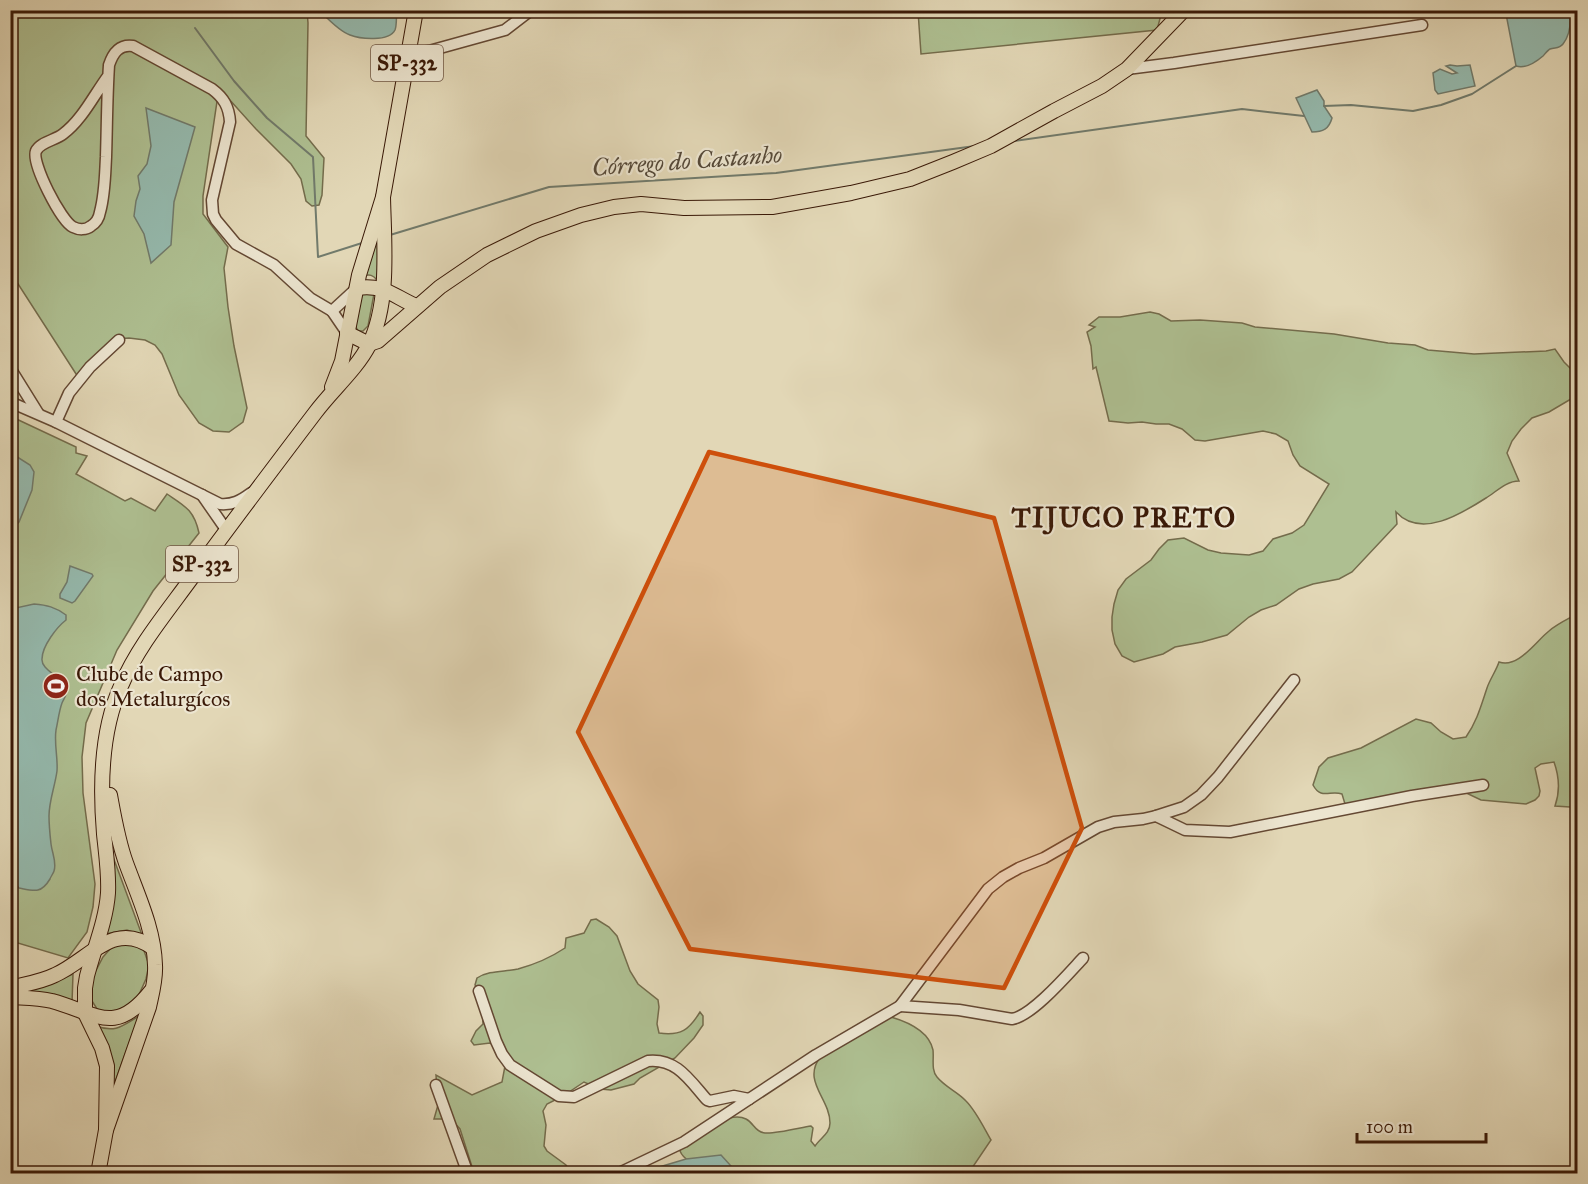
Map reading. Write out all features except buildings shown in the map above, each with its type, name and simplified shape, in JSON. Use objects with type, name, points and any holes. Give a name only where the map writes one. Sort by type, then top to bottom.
[{"type":"main road","name":"SP-332","points":[[327,397],[342,361],[366,252],[383,197],[416,10]]},
{"type":"main road","points":[[347,333],[369,344],[378,341],[416,306],[487,255],[536,231],[581,215],[614,207],[641,204],[684,208],[772,207],[851,193],[910,179],[991,146],[1102,86],[1127,69],[1184,10]]},
{"type":"main road","name":"SP-332","points":[[106,1130],[106,1058],[85,1013],[85,988],[104,918],[108,892],[103,788],[104,759],[112,713],[127,674],[159,622],[266,477],[327,397],[352,369],[369,344],[380,310],[383,288],[383,197]]},
{"type":"main road","points":[[357,288],[383,288],[403,301],[416,306]]},
{"type":"main road","name":"SP-332","points":[[98,1173],[106,1130],[153,988],[155,964],[147,918],[125,861],[113,815],[106,745]]},
{"type":"main road","points":[[10,988],[54,976],[68,969],[106,942],[121,937],[137,938],[153,948]]},
{"type":"main road","points":[[10,997],[35,998],[53,1002],[104,1019],[119,1017],[135,1008],[153,988]]},
{"type":"street","points":[[408,54],[429,51],[505,30],[531,10]]},
{"type":"street","points":[[1127,69],[1422,25]]},
{"type":"street","points":[[108,76],[76,121],[62,135],[40,146],[36,151],[35,158],[50,196],[68,223],[80,229],[88,228],[98,219],[104,196],[109,65],[114,53],[127,45],[133,46],[220,95],[226,103],[230,122],[212,200],[216,220],[236,244],[274,266],[310,298],[332,311],[347,333]]},
{"type":"street","points":[[332,311],[357,288]]},
{"type":"street","points":[[56,422],[69,393],[90,367],[119,340]]},
{"type":"street","points":[[10,368],[38,414]]},
{"type":"street","points":[[10,402],[56,422],[220,504],[239,501],[250,494],[266,477]]},
{"type":"street","points":[[202,495],[227,531]]},
{"type":"street","points":[[616,1173],[684,1142],[816,1055],[900,1006],[988,889],[1003,877],[1044,858],[1098,827],[1114,822],[1156,816],[1184,807],[1201,795],[1218,777],[1294,680]]},
{"type":"street","points":[[1156,816],[1185,830],[1230,832],[1483,785]]},
{"type":"street","points":[[900,1006],[959,1010],[1012,1019],[1020,1018],[1083,958]]},
{"type":"street","points":[[478,991],[496,1041],[510,1065],[559,1096],[574,1097],[648,1061],[659,1060],[669,1063],[681,1072],[710,1101],[734,1096],[749,1099]]},
{"type":"street","points":[[436,1085],[468,1173]]},
{"type":"highlighted area","points":[[709,452],[994,518],[1082,828],[1004,988],[690,949],[578,732]]},
{"type":"green space","points":[[11,11],[307,11],[306,136],[324,158],[322,195],[319,205],[312,206],[306,201],[301,179],[291,164],[219,88],[203,196],[203,214],[228,247],[224,268],[228,307],[247,408],[243,422],[229,432],[213,431],[199,423],[179,395],[162,354],[155,345],[145,340],[115,339],[78,377],[11,273]]},
{"type":"green space","points":[[918,11],[1162,11],[1157,30],[921,54]]},
{"type":"green space","points":[[381,222],[377,280],[371,275],[363,276]]},
{"type":"green space","points":[[363,292],[374,294],[368,326],[363,331],[358,331],[355,317]]},
{"type":"green space","points":[[1150,312],[1171,321],[1200,320],[1242,323],[1255,327],[1334,334],[1415,345],[1428,350],[1474,354],[1555,349],[1574,372],[1571,399],[1549,412],[1532,418],[1512,441],[1507,453],[1519,481],[1505,485],[1465,511],[1441,521],[1429,524],[1417,523],[1406,520],[1396,512],[1397,524],[1352,572],[1339,579],[1299,589],[1276,605],[1249,617],[1227,635],[1175,647],[1163,654],[1134,662],[1122,656],[1115,644],[1112,630],[1114,604],[1118,590],[1126,579],[1151,560],[1168,540],[1184,538],[1208,550],[1221,553],[1249,555],[1263,551],[1273,539],[1292,533],[1304,525],[1329,484],[1300,466],[1288,441],[1276,434],[1263,431],[1205,441],[1195,440],[1182,429],[1169,424],[1109,421],[1096,367],[1093,369],[1087,332],[1095,327],[1089,325],[1099,317],[1120,317]]},
{"type":"green space","name":"Clube de Campo dos Metalurgícos","points":[[10,416],[76,447],[76,453],[87,456],[76,474],[125,501],[131,498],[155,511],[167,494],[188,509],[199,533],[153,591],[117,650],[86,723],[82,757],[83,793],[95,884],[93,907],[87,932],[68,958],[11,941]]},
{"type":"green space","points":[[1577,614],[1577,805],[1555,806],[1558,784],[1554,762],[1541,764],[1535,768],[1539,796],[1526,804],[1481,800],[1458,789],[1345,804],[1342,794],[1323,793],[1316,790],[1313,785],[1319,767],[1328,758],[1361,748],[1416,719],[1431,723],[1453,739],[1466,737],[1476,719],[1499,662],[1513,662],[1520,658],[1552,628]]},
{"type":"green space","points":[[112,854],[142,935],[127,930],[105,934],[112,904]]},
{"type":"green space","points":[[596,919],[609,927],[617,936],[630,971],[638,984],[658,1000],[659,1033],[673,1034],[684,1030],[700,1012],[703,1016],[703,1025],[675,1058],[640,1078],[634,1084],[611,1090],[600,1089],[584,1082],[547,1104],[543,1111],[546,1125],[544,1146],[547,1151],[566,1165],[567,1171],[563,1173],[555,1170],[551,1171],[551,1174],[474,1173],[460,1129],[451,1119],[434,1119],[438,1105],[436,1075],[472,1095],[502,1082],[505,1066],[502,1048],[490,1043],[474,1045],[471,1041],[483,1024],[482,997],[475,985],[477,978],[492,972],[518,969],[548,958],[565,948],[566,938],[584,933],[591,920]]},
{"type":"green space","points":[[118,945],[142,945],[149,965],[146,979],[137,999],[117,1013],[105,1013],[97,1009],[92,1001],[91,980],[103,957],[111,948]]},
{"type":"green space","points":[[73,974],[72,1003],[20,993],[47,985]]},
{"type":"green space","points":[[139,1016],[111,1093],[96,1026],[114,1029]]},
{"type":"green space","points":[[891,1017],[911,1025],[927,1038],[933,1050],[935,1074],[940,1081],[970,1105],[991,1140],[968,1174],[714,1173],[682,1155],[680,1151],[683,1145],[697,1135],[722,1121],[739,1117],[746,1119],[759,1131],[765,1133],[811,1126],[813,1128],[811,1141],[815,1146],[830,1127],[829,1114],[815,1082],[816,1065],[821,1056]]},
{"type":"water","points":[[320,11],[397,11],[396,28],[392,34],[381,38],[355,36],[338,28]]},
{"type":"water","points":[[1508,11],[1570,11],[1570,28],[1561,46],[1550,49],[1534,63],[1523,67],[1516,66],[1506,14]]},
{"type":"water","points":[[1470,65],[1475,86],[1438,94],[1435,90],[1433,73],[1440,69],[1452,74],[1457,73],[1446,66]]},
{"type":"water","points":[[1317,90],[1332,118],[1325,129],[1312,132],[1296,98]]},
{"type":"water","points":[[146,108],[195,127],[174,202],[171,245],[151,263],[144,234],[134,216],[140,189],[138,176],[147,164],[151,146]]},
{"type":"water","points":[[11,453],[30,465],[34,472],[32,490],[16,525],[11,524]]},
{"type":"water","points":[[70,566],[93,576],[72,603],[60,598],[67,582]]},
{"type":"water","points":[[34,604],[51,607],[66,615],[66,620],[47,643],[42,659],[45,667],[64,685],[66,695],[60,709],[56,730],[57,771],[49,810],[55,868],[47,884],[40,889],[33,890],[19,888],[14,882],[10,887],[11,609]]},
{"type":"water","points":[[721,1155],[731,1166],[728,1171],[711,1174],[639,1173],[686,1159]]},
{"type":"waterway","points":[[1568,12],[1578,12]]},
{"type":"waterway","name":"Córrego do Castanho","points":[[195,28],[234,81],[267,118],[313,157],[318,257],[362,243]]},
{"type":"waterway","name":"Córrego do Castanho","points":[[1324,106],[1351,105],[1413,111],[1441,105],[1472,94],[1516,66]]},
{"type":"waterway","name":"Córrego do Castanho","points":[[1014,141],[1242,109],[1304,116]]},
{"type":"waterway","name":"Córrego do Castanho","points":[[390,235],[549,187],[776,173],[975,146]]},
{"type":"place","name":"Clube de Campo dos Metalurgícos","points":[[56,686]]},
{"type":"district","name":"TIJUCO PRETO","points":[[1124,517]]}]
